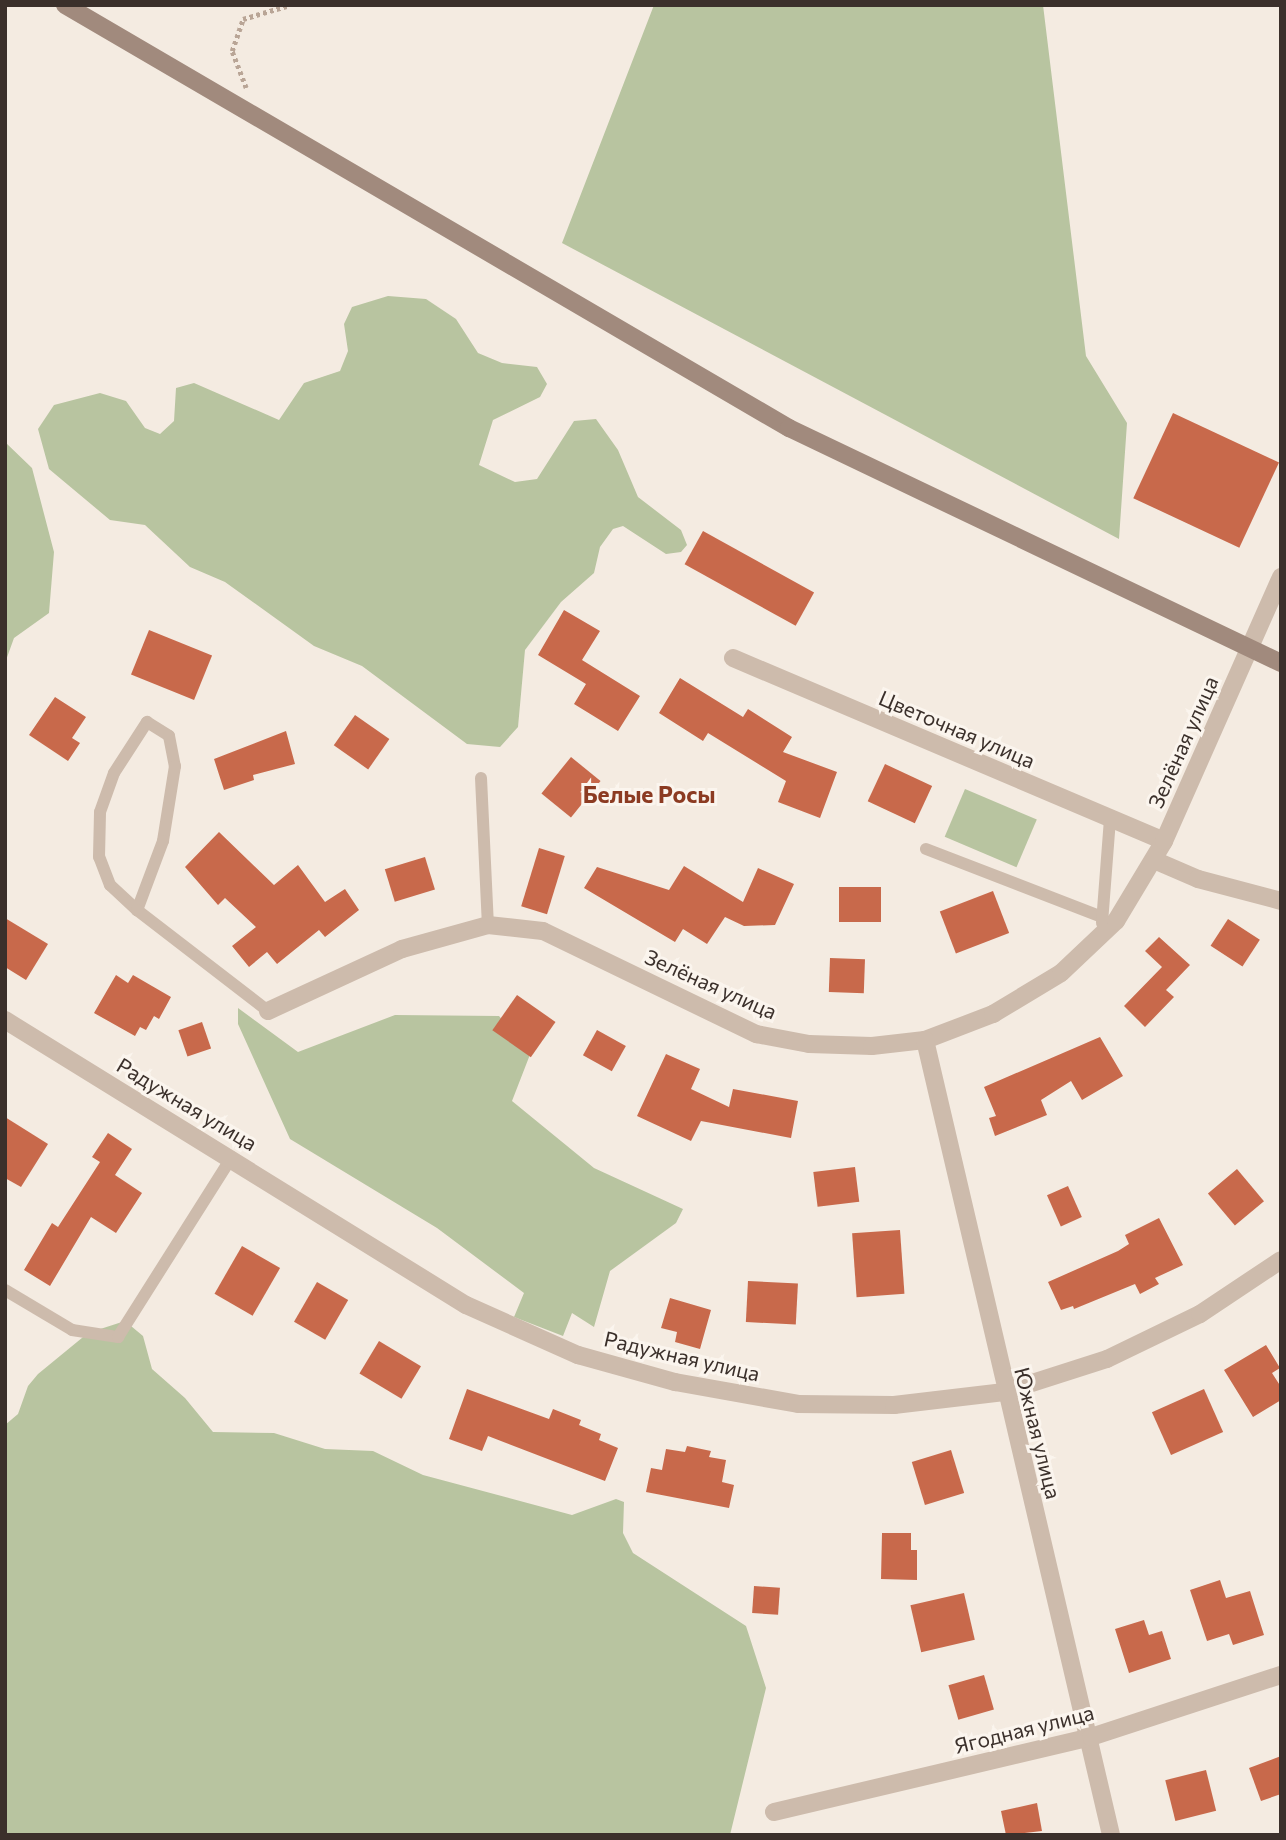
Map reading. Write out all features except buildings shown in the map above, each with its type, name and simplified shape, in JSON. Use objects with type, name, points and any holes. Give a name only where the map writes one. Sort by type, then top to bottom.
[{"type":"main road","points":[[65,5],[789,428],[1281,663]]},
{"type":"street","name":"Зелёная улица","points":[[268,1011],[402,949],[488,925],[543,931],[757,1034],[822,1044],[872,1046],[925,1040],[993,1014],[1061,973],[1102,925],[1116,921],[1164,841],[1281,577]]},
{"type":"street","name":"Цветочная улица","points":[[733,658],[1164,841]]},
{"type":"street","points":[[1154,860],[1198,879],[1281,901]]},
{"type":"street","name":"Радужная улица","points":[[5,1020],[232,1157],[466,1305],[578,1355],[675,1382],[798,1404],[894,1405],[1004,1392],[1107,1359],[1200,1314],[1281,1259]]},
{"type":"street","name":"Южная улица","points":[[925,1040],[1004,1392],[1091,1737],[1111,1835]]},
{"type":"street","name":"Ягодная улица","points":[[774,1812],[1091,1737],[1281,1675]]},
{"type":"lane","points":[[137,910],[163,841],[175,766],[169,736],[148,722],[114,773],[100,812],[99,857],[110,885],[137,910],[268,1011]]},
{"type":"lane","points":[[481,778],[488,925]]},
{"type":"lane","points":[[926,849],[1102,925],[1110,818]]},
{"type":"lane","points":[[5,1290],[72,1331],[118,1338],[232,1157]]},
{"type":"path","points":[[258,118],[232,51],[243,19],[290,5]]},
{"type":"green space","points":[[654,5],[1043,5],[1086,356],[1127,423],[1119,539],[562,243]]},
{"type":"green space","points":[[388,296],[426,299],[456,319],[478,353],[502,363],[537,367],[547,384],[540,397],[493,420],[479,465],[515,482],[537,479],[574,421],[596,419],[618,450],[638,497],[681,530],[687,545],[681,552],[666,554],[623,526],[613,529],[600,547],[594,573],[561,602],[525,650],[518,727],[500,747],[467,744],[362,666],[314,646],[225,582],[190,567],[145,525],[110,520],[49,469],[38,429],[54,405],[100,393],[126,401],[145,428],[160,434],[174,421],[176,388],[194,383],[279,420],[304,383],[340,371],[348,351],[344,324],[352,307]]},
{"type":"green space","points":[[5,442],[32,468],[54,552],[49,613],[14,638],[5,663]]},
{"type":"green space","points":[[965,789],[1037,819],[1016,867],[945,837]]},
{"type":"green space","points":[[238,1008],[298,1052],[395,1015],[499,1016],[531,1052],[512,1101],[594,1168],[683,1209],[676,1223],[610,1271],[594,1327],[572,1313],[563,1336],[514,1317],[524,1293],[437,1228],[290,1139],[238,1024]]},
{"type":"green space","points":[[125,1321],[143,1336],[152,1369],[185,1398],[213,1432],[274,1433],[325,1449],[373,1451],[423,1475],[572,1515],[616,1499],[624,1502],[623,1533],[633,1553],[746,1626],[766,1688],[730,1835],[5,1835],[5,1425],[18,1414],[28,1386],[38,1374],[88,1333]]},
{"type":"district","name":"Белые Росы","points":[[649,794]]}]
